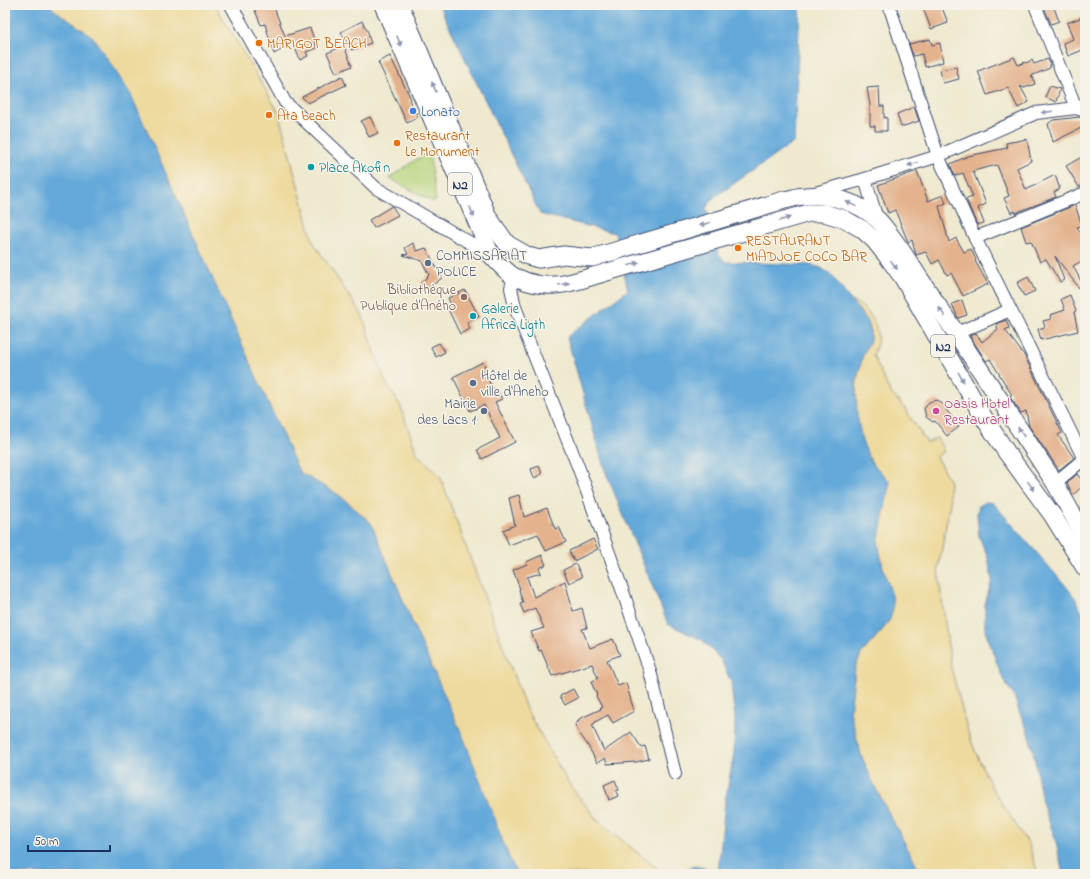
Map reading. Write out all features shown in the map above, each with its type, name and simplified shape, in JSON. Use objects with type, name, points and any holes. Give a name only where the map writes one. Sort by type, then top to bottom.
[{"type":"highway","name":"N2","points":[[383,5],[491,255],[501,266],[514,276],[540,285],[554,286],[572,283],[809,213],[824,213],[844,219],[862,229],[874,240],[903,278],[984,418],[1007,453],[1053,516],[1085,568]]},
{"type":"highway","name":"N2","points":[[400,5],[488,217],[497,232],[507,244],[528,256],[539,259],[564,255],[592,258],[784,200],[805,196],[829,197],[846,201],[864,210],[877,219],[899,247],[957,333],[1055,483],[1085,537]]},
{"type":"street","points":[[232,5],[285,102],[376,188],[491,255]]},
{"type":"street","points":[[889,5],[938,156],[975,238],[1085,459],[1055,483]]},
{"type":"street","points":[[805,196],[866,179],[938,156],[1036,113],[1082,108],[1035,5]]},
{"type":"street","points":[[866,179],[877,219]]},
{"type":"street","points":[[975,238],[1085,193]]},
{"type":"street","points":[[514,276],[511,288],[515,307],[579,469],[623,592],[650,671],[675,774]]},
{"type":"street","points":[[957,333],[1010,310]]},
{"type":"green space","points":[[429,151],[436,200],[433,202],[389,178]]},
{"type":"sand","points":[[50,5],[215,5],[278,111],[313,242],[362,315],[385,381],[400,405],[417,454],[440,476],[526,709],[569,784],[597,820],[664,874],[517,874],[371,523],[339,495],[299,472],[271,411]]},
{"type":"sand","points":[[851,301],[866,310],[872,318],[878,338],[873,355],[890,392],[905,409],[927,443],[937,438],[944,451],[936,457],[950,482],[950,503],[938,570],[951,667],[968,732],[975,751],[992,788],[1029,845],[1038,874],[921,874],[875,787],[861,755],[850,712],[855,668],[861,654],[884,628],[892,596],[883,568],[878,543],[886,477],[871,461],[860,437],[857,424],[856,396],[859,370],[862,357],[871,335],[868,322]]},
{"type":"water","points":[[5,5],[50,5],[53,9],[93,37],[131,95],[299,472],[339,495],[371,523],[415,629],[464,739],[510,860],[517,874],[5,874]]},
{"type":"water","points":[[439,5],[800,5],[794,142],[713,198],[706,208],[718,253],[725,262],[810,265],[821,268],[831,275],[869,324],[870,340],[863,355],[856,383],[857,415],[862,441],[871,462],[890,482],[878,543],[883,568],[892,596],[893,608],[890,619],[861,654],[855,668],[850,712],[861,755],[875,787],[921,874],[718,874],[725,802],[734,753],[735,719],[731,682],[721,660],[702,640],[668,624],[604,468],[567,337],[628,290],[615,233],[540,214]]},
{"type":"water","points":[[985,502],[993,503],[1065,585],[1075,598],[1085,619],[1085,874],[1063,874],[1055,838],[1042,802],[1033,750],[1027,729],[1014,696],[1003,679],[985,628],[985,604],[992,580],[988,558],[979,536],[977,514],[979,506]]},
{"type":"water","points":[[694,866],[704,868],[713,874],[673,874]]},
{"type":"building","points":[[261,5],[273,5],[285,36],[310,28],[317,48],[306,52],[308,56],[300,60],[293,43],[274,54],[265,24],[261,25],[254,8]]},
{"type":"building","points":[[922,5],[941,5],[948,23],[931,29]]},
{"type":"building","points":[[1053,5],[1059,21],[1051,24],[1044,7]]},
{"type":"building","points":[[1085,16],[1085,49],[1068,56],[1063,43],[1073,39],[1067,23]]},
{"type":"building","points":[[362,21],[369,34],[371,43],[351,50],[341,32]]},
{"type":"building","points":[[930,39],[932,45],[940,43],[943,62],[925,67],[922,54],[913,56],[909,44]]},
{"type":"building","points":[[344,46],[352,66],[336,73],[327,53]]},
{"type":"building","points":[[390,56],[418,117],[407,123],[378,62]]},
{"type":"building","points":[[1014,57],[1018,65],[1032,60],[1034,64],[1048,59],[1050,64],[1050,68],[1031,76],[1033,77],[1035,84],[1024,88],[1020,86],[1029,102],[1018,108],[1008,88],[987,95],[978,71]]},
{"type":"building","points":[[956,67],[959,79],[943,83],[940,70]]},
{"type":"building","points":[[342,76],[346,85],[308,103],[302,97]]},
{"type":"building","points":[[1050,86],[1060,89],[1056,102],[1045,97]]},
{"type":"building","points":[[879,87],[880,106],[884,106],[884,118],[887,117],[887,131],[875,131],[875,126],[870,126],[870,105],[867,88]]},
{"type":"building","points":[[914,107],[919,121],[901,127],[897,114]]},
{"type":"building","points":[[370,117],[378,133],[369,137],[361,121]]},
{"type":"building","points":[[1080,117],[1085,118],[1085,126],[1053,142],[1048,124],[1053,120]]},
{"type":"building","points":[[1027,139],[1031,161],[1017,168],[1026,190],[1055,175],[1060,189],[1054,192],[1056,197],[1015,213],[1015,211],[1011,213],[1004,198],[1009,196],[997,165],[973,171],[986,204],[978,208],[984,223],[977,225],[966,199],[973,197],[963,173],[955,176],[950,164],[968,156],[1007,148],[1006,143]]},
{"type":"building","points":[[1085,155],[1085,183],[1079,187],[1066,166]]},
{"type":"building","points":[[917,171],[928,201],[943,195],[946,203],[939,206],[949,242],[956,238],[964,252],[971,249],[976,260],[975,261],[988,284],[963,296],[951,273],[947,275],[939,260],[932,264],[926,252],[916,255],[912,240],[908,242],[895,210],[888,213],[878,185]]},
{"type":"building","points":[[1075,205],[1082,226],[1077,227],[1085,240],[1085,259],[1073,266],[1083,285],[1079,288],[1055,256],[1064,280],[1060,282],[1046,259],[1040,262],[1031,241],[1026,242],[1021,227]]},
{"type":"building","points":[[392,206],[398,215],[374,228],[369,220]]},
{"type":"building","points":[[413,243],[417,251],[426,248],[442,278],[426,290],[421,283],[429,275],[422,261],[403,255],[408,254],[405,248]]},
{"type":"building","points":[[1028,277],[1035,291],[1024,296],[1017,283]]},
{"type":"building","points":[[465,290],[479,317],[467,322],[470,329],[460,334],[447,307],[451,305],[448,298]]},
{"type":"building","points":[[1070,295],[1076,311],[1074,312],[1078,331],[1041,340],[1038,329],[1045,327],[1043,321],[1051,319],[1050,315],[1065,310],[1061,299]]},
{"type":"building","points":[[962,300],[967,315],[958,318],[952,304]]},
{"type":"building","points":[[1006,320],[1009,328],[1005,330],[1024,355],[1062,433],[1058,435],[1074,458],[1059,470],[1029,426],[1026,411],[1021,413],[1009,396],[1012,395],[990,359],[986,361],[970,336],[976,333],[982,342],[998,329],[996,324]]},
{"type":"building","points":[[439,343],[445,352],[436,357],[431,347]]},
{"type":"building","name":"Hôtel de ville d'Aneho","points":[[483,362],[487,370],[484,372],[494,391],[497,390],[502,399],[495,402],[515,442],[482,459],[477,450],[500,438],[484,405],[470,411],[453,377]]},
{"type":"building","points":[[937,400],[944,405],[959,427],[947,436],[935,421],[933,422],[926,417],[924,409],[929,402]]},
{"type":"building","points":[[539,466],[542,474],[534,478],[531,469]]},
{"type":"building","points":[[1077,474],[1085,484],[1073,495],[1067,483]]},
{"type":"building","points":[[519,495],[524,517],[547,508],[555,529],[559,527],[566,542],[546,551],[538,534],[509,545],[503,530],[515,525],[509,498]]},
{"type":"building","points":[[593,539],[598,549],[574,561],[569,551]]},
{"type":"building","points":[[542,555],[546,565],[539,568],[541,573],[527,577],[534,597],[565,581],[573,611],[582,608],[587,628],[582,629],[590,648],[613,639],[620,655],[607,660],[618,686],[626,683],[634,711],[613,723],[608,715],[592,725],[604,751],[631,732],[641,747],[645,746],[649,759],[636,762],[607,764],[605,758],[597,763],[587,744],[577,730],[575,724],[579,719],[601,709],[600,708],[602,707],[591,682],[598,678],[592,664],[552,676],[541,650],[539,651],[531,632],[544,628],[535,608],[524,613],[520,604],[523,603],[520,589],[513,570]]},
{"type":"building","points":[[576,564],[582,577],[569,583],[563,570]]},
{"type":"building","points":[[573,689],[578,698],[565,705],[560,696]]},
{"type":"building","points":[[615,780],[619,790],[616,791],[618,796],[609,800],[604,785]]},
{"type":"place","name":"MARIGOT BEACH","points":[[259,43]]},
{"type":"place","name":"Lonato","points":[[413,111]]},
{"type":"place","name":"Ata beach","points":[[269,115]]},
{"type":"place","name":"Restaurant Le Monument","points":[[397,143]]},
{"type":"place","name":"Place Akofin","points":[[311,167]]},
{"type":"place","name":"RESTAURANT MIADJOE COCO BAR","points":[[738,248]]},
{"type":"place","name":"COMMISSARIAT POLICE","points":[[428,263]]},
{"type":"place","name":"Bibliothèque Publique d'Aného","points":[[464,297]]},
{"type":"place","name":"Galerie Africa Ligth","points":[[473,316]]},
{"type":"place","name":"Hôtel de ville d'Aneho","points":[[473,383]]},
{"type":"place","name":"Mairie des Lacs 1","points":[[484,411]]},
{"type":"place","name":"Oasis Hotel Restaurant","points":[[936,411]]}]
